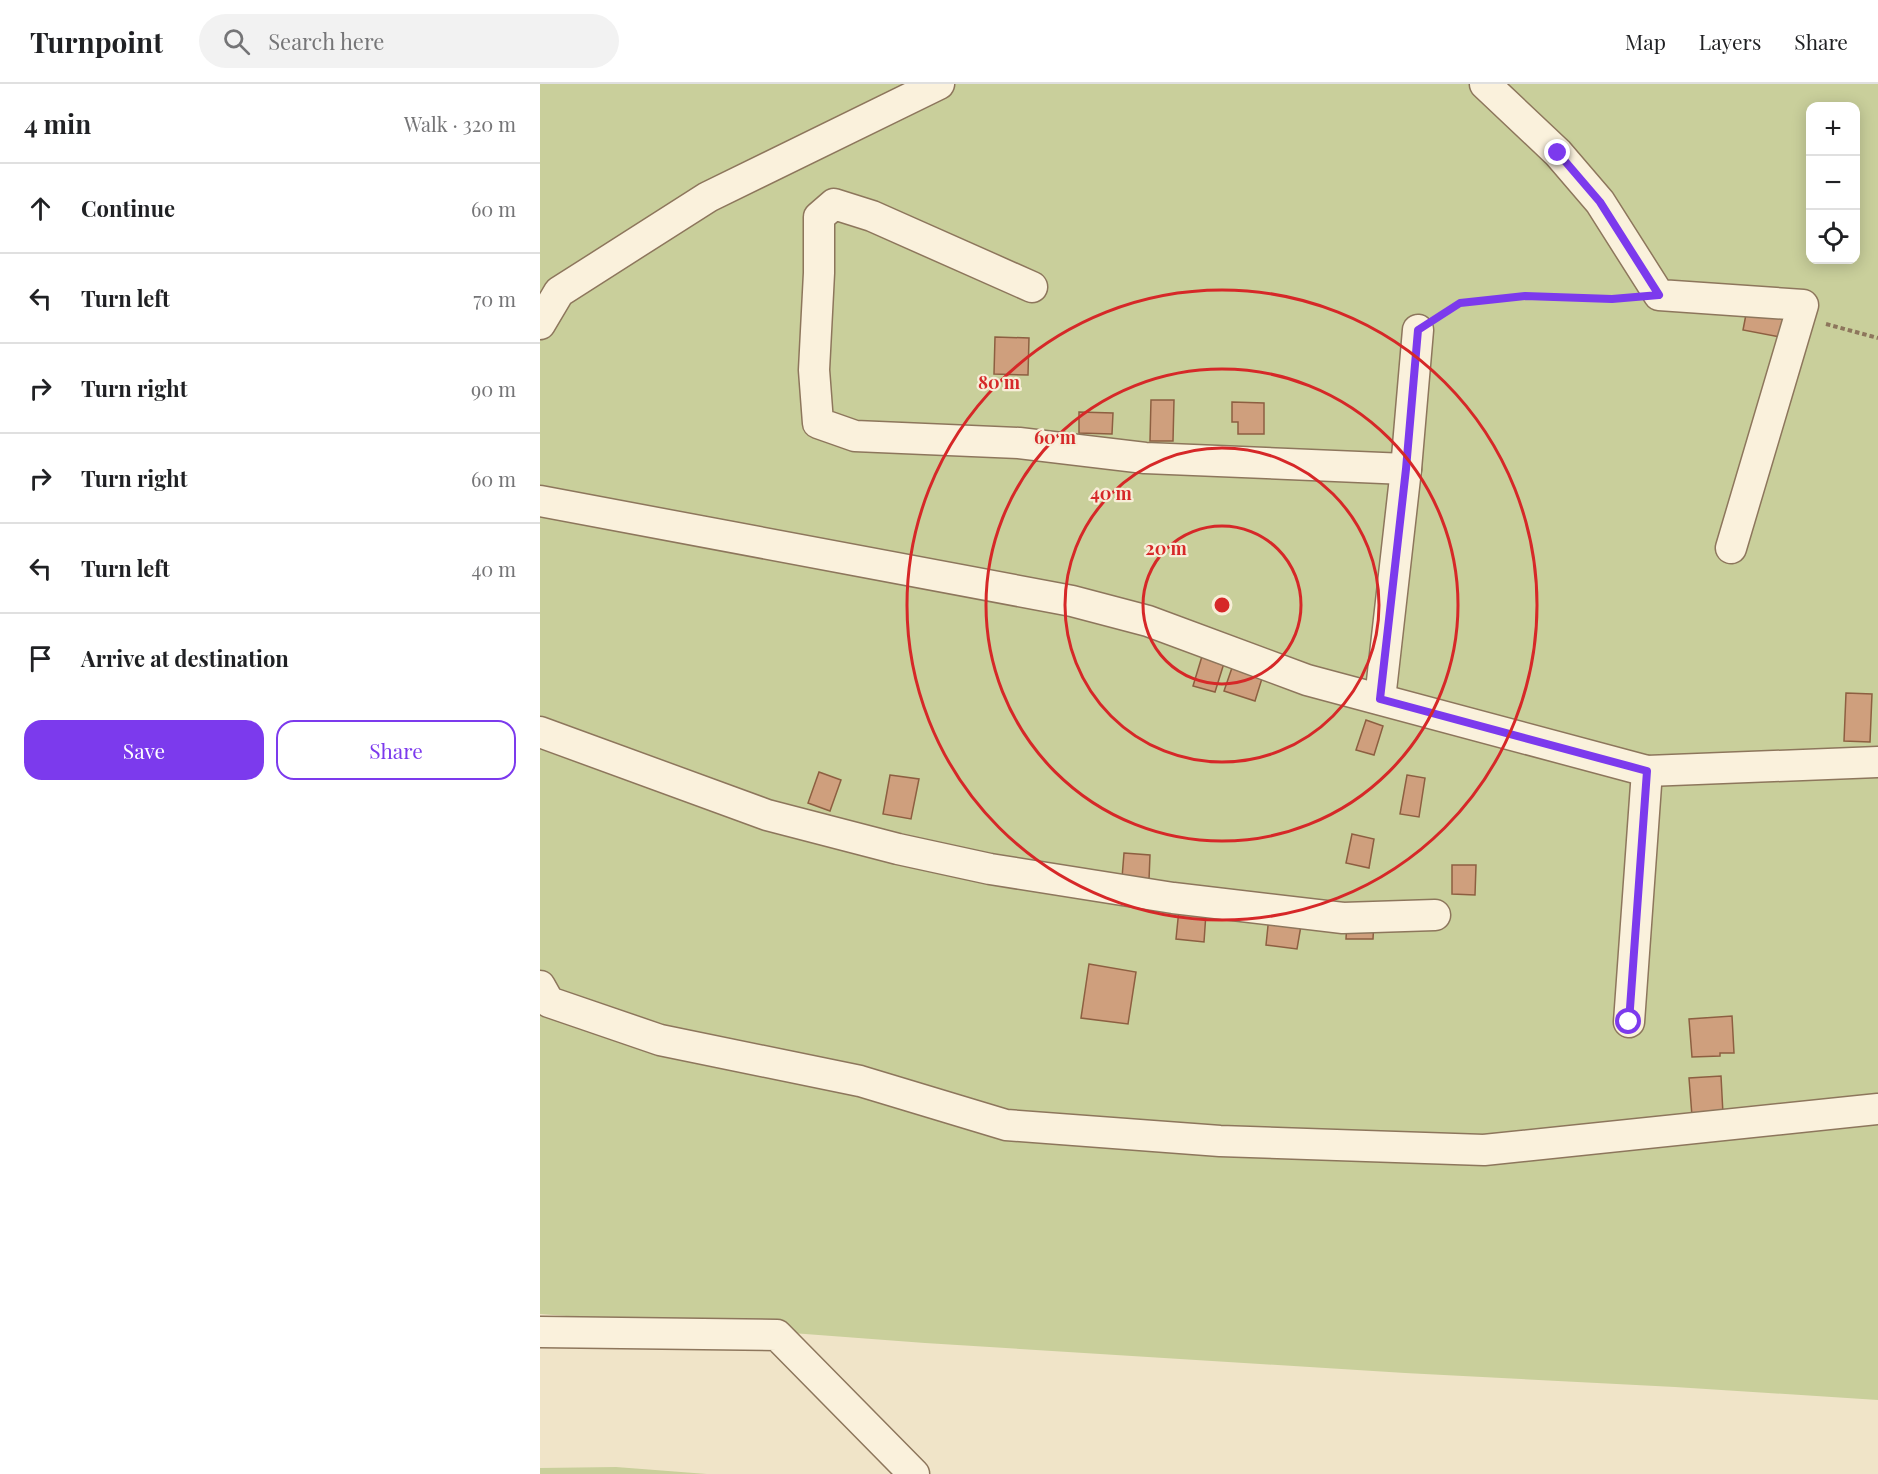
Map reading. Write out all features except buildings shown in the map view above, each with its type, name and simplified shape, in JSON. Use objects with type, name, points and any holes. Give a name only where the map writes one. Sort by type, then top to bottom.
[{"type":"lane","points":[[540,324],[559,292],[708,197],[939,84]]},
{"type":"lane","points":[[1485,84],[1558,153],[1600,202],[1659,295],[1803,305],[1731,548]]},
{"type":"lane","points":[[1032,287],[872,216],[834,204],[819,217],[819,273],[814,370],[818,423],[855,436],[1019,443],[1145,458],[1406,469]]},
{"type":"lane","points":[[1380,699],[1406,469],[1418,330]]},
{"type":"lane","points":[[540,501],[1071,601],[1148,621],[1307,680],[1647,771],[1878,762]]},
{"type":"lane","points":[[540,732],[767,815],[898,849],[990,869],[1173,898],[1343,918],[1435,915]]},
{"type":"lane","points":[[1629,1022],[1647,771]]},
{"type":"lane","points":[[540,986],[549,1002],[660,1040],[860,1082],[1006,1125],[1220,1141],[1484,1150],[1878,1109]]},
{"type":"lane","points":[[540,1332],[777,1335],[914,1474]]},
{"type":"path","points":[[1418,330],[1460,303],[1525,296],[1612,299],[1659,295]]},
{"type":"path","points":[[1800,317],[1878,338]]},
{"type":"green space","points":[[540,84],[1878,84],[1878,1400],[925,1343],[540,1314]]},
{"type":"green space","points":[[616,1467],[707,1474],[540,1474],[540,1468]]},
{"type":"route","points":[[1558,153],[1600,202],[1659,295],[1612,299],[1525,296],[1460,303],[1418,330],[1406,469],[1380,699],[1647,771],[1629,1022]]}]
